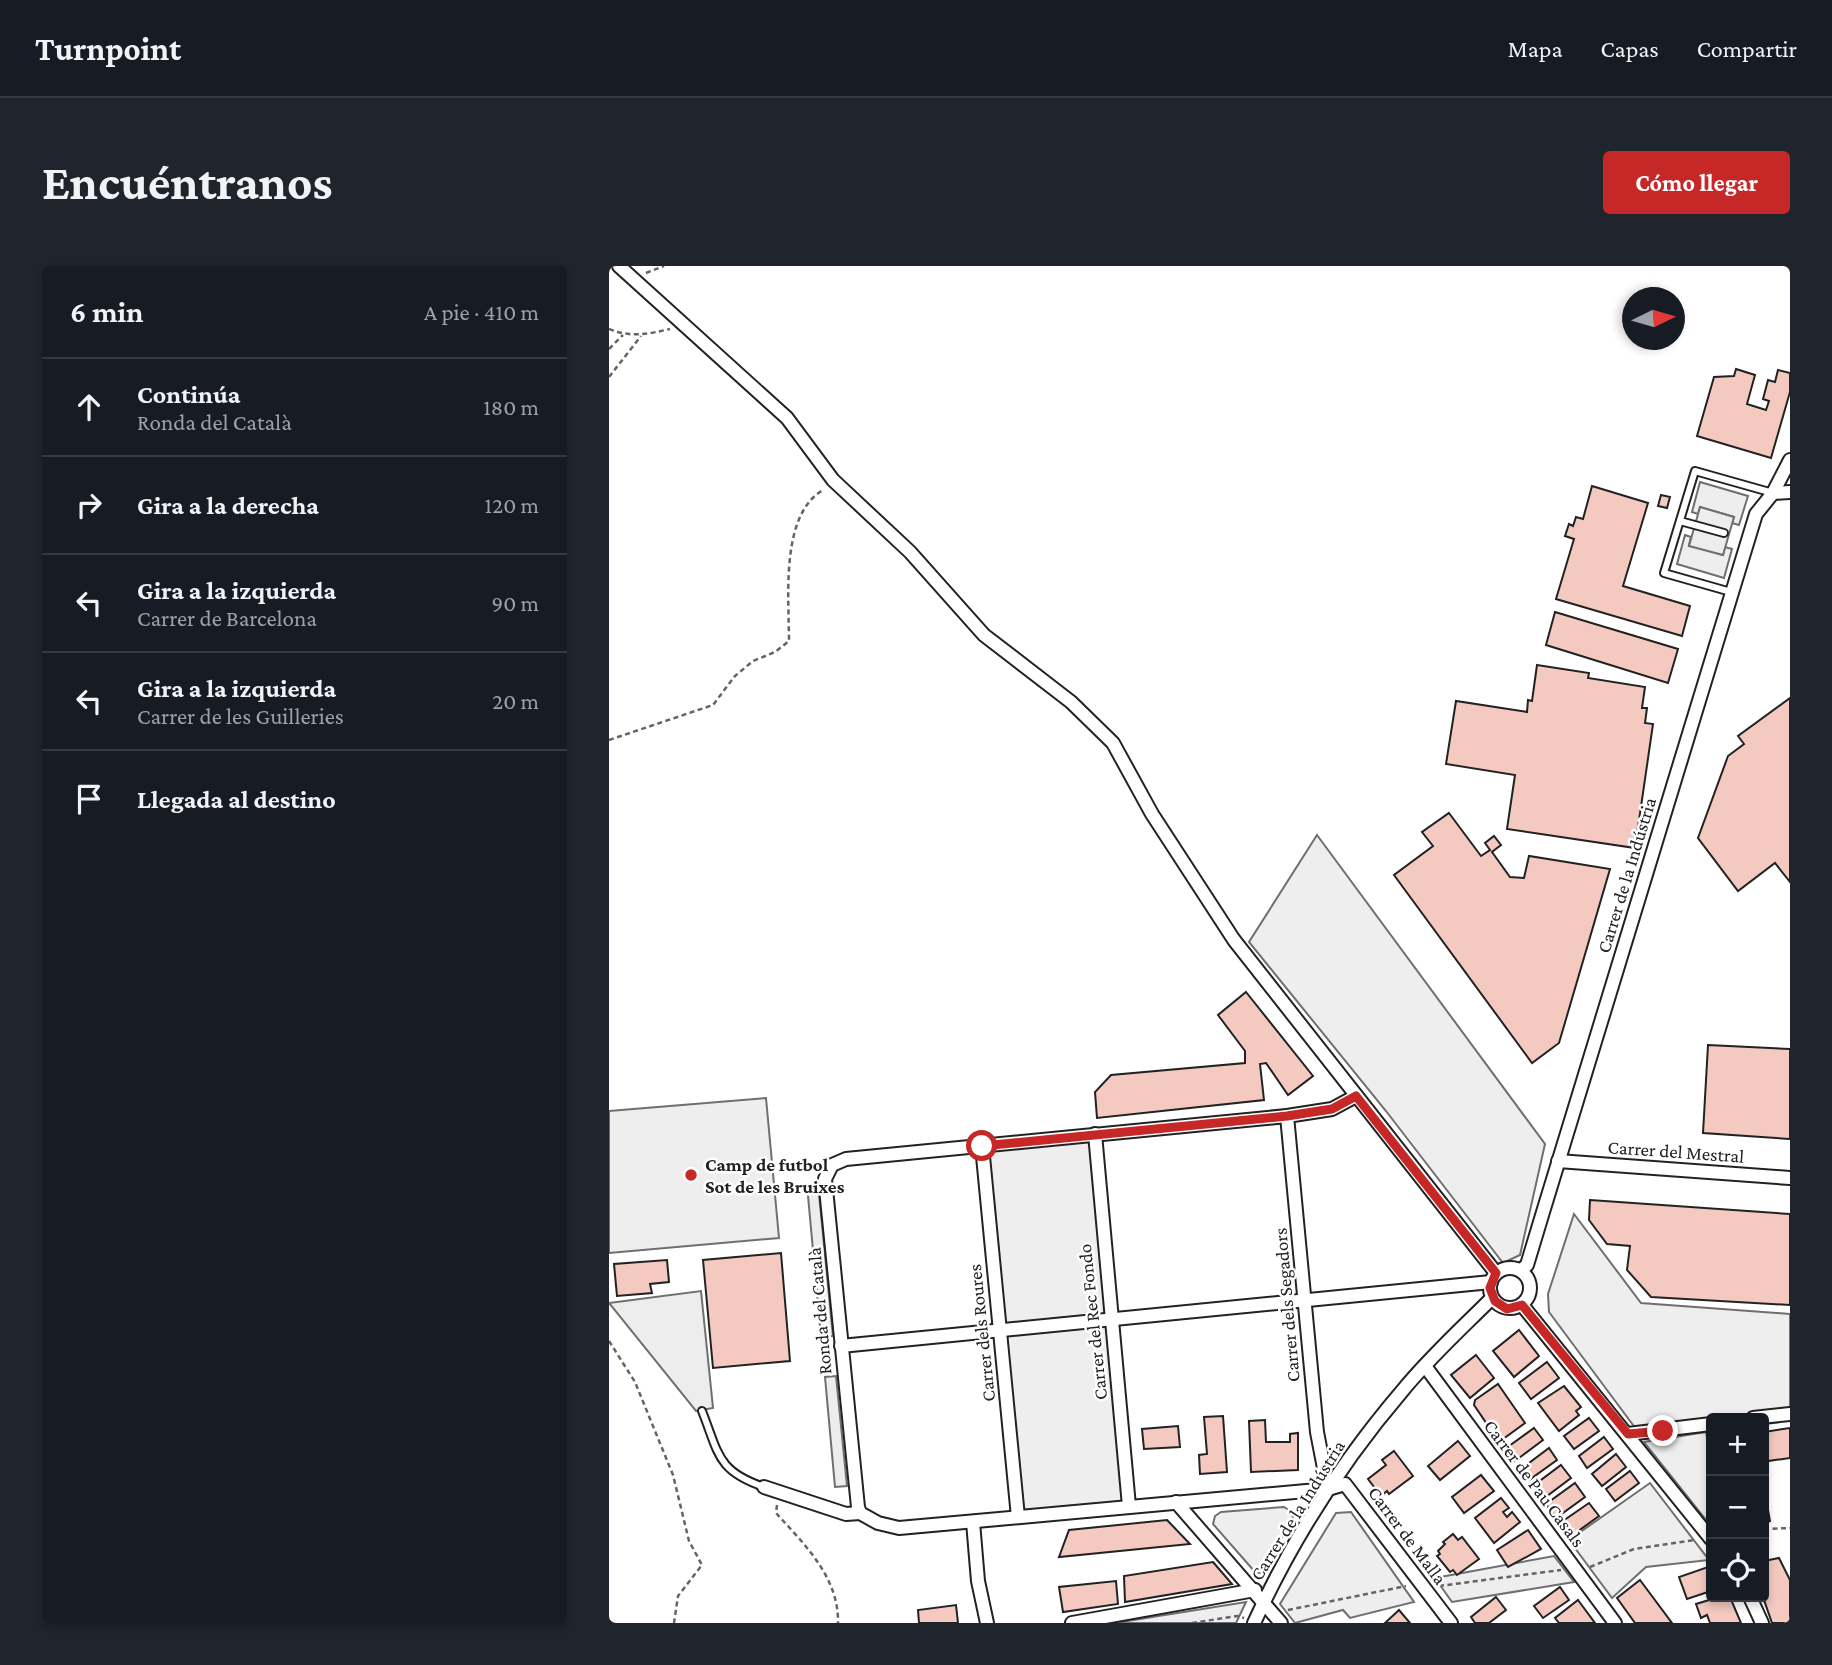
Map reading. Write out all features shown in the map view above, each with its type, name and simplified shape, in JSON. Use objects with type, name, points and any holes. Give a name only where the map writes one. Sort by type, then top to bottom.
[{"type":"street","points":[[619,266],[787,418],[835,483],[910,552],[984,635],[1071,702],[1113,743],[1152,814],[1234,940],[1493,1278],[1492,1298],[1507,1309],[1522,1305],[1528,1298],[1531,1285],[1521,1270],[1505,1268],[1493,1278],[1306,1301],[841,1346]]},
{"type":"street","name":"Carrer de la Indústria","points":[[1521,1270],[1527,1265],[1756,514],[1773,493],[1790,460]]},
{"type":"street","points":[[1773,493],[1790,492]]},
{"type":"street","name":"Ronda del Català","points":[[860,1513],[825,1179],[832,1165],[846,1158],[1287,1116],[1332,1109],[1356,1096]]},
{"type":"street","name":"Carrer dels Segadors","points":[[1287,1116],[1317,1432],[1328,1489]]},
{"type":"street","name":"Carrer del Rec Fondo","points":[[1095,1135],[1129,1506]]},
{"type":"street","name":"Carrer dels Roures","points":[[982,1146],[1019,1517]]},
{"type":"street","name":"Carrer del Mestral","points":[[1558,1161],[1790,1178]]},
{"type":"street","name":"Carrer de la Indústria","points":[[1254,1623],[1264,1600],[1328,1489],[1374,1425],[1425,1366],[1492,1298]]},
{"type":"street","points":[[1522,1305],[1706,1532]]},
{"type":"street","name":"Carrer de Pau Casals","points":[[1425,1366],[1615,1623]]},
{"type":"street","points":[[1769,1416],[1790,1414]]},
{"type":"street","points":[[1628,1434],[1706,1428]]},
{"type":"street","name":"Carrer de Malla","points":[[1328,1489],[1345,1484],[1451,1623]]},
{"type":"street","points":[[764,1487],[846,1514],[860,1513],[878,1523],[899,1528],[1328,1489]]},
{"type":"street","points":[[1176,1502],[1277,1618]]},
{"type":"street","points":[[973,1522],[978,1581],[987,1623]]},
{"type":"street","points":[[1072,1623],[1255,1590]]},
{"type":"street","points":[[1752,1602],[1762,1623]]},
{"type":"lane","points":[[1733,593],[1664,573],[1695,471],[1773,493]]},
{"type":"lane","points":[[1680,521],[1724,533]]},
{"type":"lane","points":[[702,1411],[722,1464],[740,1479],[764,1487]]},
{"type":"path","points":[[633,278],[664,266]]},
{"type":"path","points":[[609,329],[623,335],[641,335],[683,323]]},
{"type":"path","points":[[609,349],[623,335]]},
{"type":"path","points":[[609,377],[641,335]]},
{"type":"path","points":[[609,740],[713,705],[735,676],[753,661],[775,652],[789,641],[790,561],[795,529],[805,507],[816,494],[835,483]]},
{"type":"path","points":[[609,1341],[635,1382],[673,1475],[689,1541],[702,1565],[678,1596],[674,1623]]},
{"type":"path","points":[[778,1492],[776,1513],[819,1561],[832,1592],[838,1623]]},
{"type":"path","points":[[1769,1529],[1790,1528]]},
{"type":"path","points":[[1277,1618],[1422,1583],[1432,1582],[1439,1586],[1565,1570],[1577,1572],[1634,1549],[1685,1544],[1706,1538]]},
{"type":"path","points":[[1192,1623],[1237,1616],[1254,1623]]},
{"type":"shaded area","points":[[1700,482],[1748,496],[1739,525],[1732,523],[1734,517],[1700,507],[1698,514],[1692,512]]},
{"type":"shaded area","points":[[1700,507],[1734,517],[1723,555],[1689,546]]},
{"type":"shaded area","points":[[1685,535],[1691,537],[1689,545],[1723,555],[1725,547],[1732,549],[1724,578],[1677,564]]},
{"type":"shaded area","points":[[1317,835],[1545,1144],[1520,1255],[1503,1263],[1386,1111],[1249,942]]},
{"type":"shaded area","name":"Camp de futbol Sot de les Bruixes","points":[[766,1098],[779,1238],[609,1253],[609,1111]]},
{"type":"shaded area","points":[[1095,1134],[1129,1506],[1018,1517],[982,1146]]},
{"type":"shaded area","points":[[818,1184],[833,1336],[821,1337],[807,1185]]},
{"type":"shaded area","points":[[1574,1214],[1641,1303],[1790,1314],[1790,1409],[1759,1413],[1706,1413],[1706,1420],[1636,1429],[1549,1312],[1548,1294]]},
{"type":"shaded area","points":[[701,1291],[713,1408],[696,1411],[609,1303]]},
{"type":"shaded area","points":[[836,1376],[847,1486],[835,1487],[825,1377]]},
{"type":"shaded area","points":[[1706,1432],[1706,1520],[1644,1442]]},
{"type":"shaded area","points":[[1650,1483],[1706,1556],[1706,1560],[1646,1567],[1612,1598],[1569,1540]]},
{"type":"shaded area","points":[[1284,1507],[1292,1512],[1293,1519],[1260,1573],[1255,1572],[1213,1524],[1215,1516],[1221,1512]]},
{"type":"shaded area","points":[[1351,1512],[1414,1602],[1350,1618],[1343,1610],[1295,1623],[1280,1604],[1336,1513]]},
{"type":"shaded area","points":[[1554,1556],[1574,1582],[1452,1602],[1435,1578]]},
{"type":"shaded area","points":[[1246,1602],[1236,1623],[1115,1623]]},
{"type":"building","points":[[1736,369],[1755,375],[1747,404],[1766,410],[1769,401],[1763,399],[1768,380],[1775,382],[1778,370],[1790,373],[1790,392],[1771,458],[1697,436],[1714,377],[1734,376]]},
{"type":"building","points":[[1592,486],[1648,503],[1623,586],[1690,606],[1682,636],[1556,599],[1574,539],[1565,536],[1569,524],[1573,526],[1576,517],[1583,519]]},
{"type":"building","points":[[1661,495],[1670,497],[1667,508],[1658,506]]},
{"type":"building","points":[[1555,612],[1678,649],[1668,683],[1546,645]]},
{"type":"building","points":[[1537,665],[1589,673],[1588,678],[1645,687],[1642,708],[1647,708],[1645,723],[1653,724],[1635,848],[1507,829],[1515,775],[1446,764],[1456,701],[1527,712],[1528,700],[1532,701]]},
{"type":"building","points":[[1790,698],[1790,882],[1775,863],[1738,891],[1698,838],[1728,756],[1744,744],[1738,736]]},
{"type":"building","points":[[1449,813],[1481,856],[1490,850],[1485,843],[1494,836],[1501,845],[1492,852],[1510,877],[1524,878],[1529,856],[1610,869],[1559,1043],[1532,1063],[1394,875],[1433,846],[1422,832]]},
{"type":"building","points":[[1246,992],[1313,1076],[1288,1095],[1266,1063],[1260,1064],[1264,1100],[1097,1118],[1095,1092],[1111,1075],[1245,1063],[1245,1051],[1218,1015]]},
{"type":"building","points":[[1708,1045],[1790,1049],[1790,1139],[1703,1133]]},
{"type":"building","points":[[1590,1200],[1790,1214],[1790,1305],[1651,1297],[1627,1270],[1630,1246],[1607,1244],[1589,1220]]},
{"type":"building","points":[[781,1253],[790,1361],[713,1368],[703,1260]]},
{"type":"building","points":[[667,1260],[669,1282],[650,1284],[652,1293],[617,1296],[614,1264]]},
{"type":"building","points":[[1519,1330],[1539,1356],[1514,1377],[1493,1351]]},
{"type":"building","points":[[1476,1355],[1494,1378],[1470,1398],[1451,1375]]},
{"type":"building","points":[[1547,1362],[1559,1378],[1531,1399],[1519,1383]]},
{"type":"building","points":[[1498,1384],[1525,1423],[1503,1439],[1493,1424],[1489,1427],[1474,1405],[1475,1400]]},
{"type":"building","points":[[1564,1386],[1581,1407],[1576,1411],[1579,1415],[1559,1431],[1538,1403]]},
{"type":"building","points":[[1223,1416],[1227,1472],[1200,1474],[1199,1455],[1207,1454],[1204,1417]]},
{"type":"building","points":[[1589,1418],[1599,1431],[1574,1449],[1564,1436]]},
{"type":"building","points":[[1265,1420],[1266,1442],[1290,1442],[1290,1434],[1298,1433],[1298,1470],[1251,1472],[1249,1421]]},
{"type":"building","points":[[1178,1426],[1180,1447],[1144,1449],[1142,1429]]},
{"type":"building","points":[[1534,1428],[1543,1440],[1515,1461],[1505,1449]]},
{"type":"building","points":[[1790,1428],[1790,1458],[1769,1461],[1769,1431]]},
{"type":"building","points":[[1604,1437],[1613,1449],[1587,1468],[1579,1456]]},
{"type":"building","points":[[1458,1441],[1470,1456],[1440,1480],[1428,1466]]},
{"type":"building","points":[[1549,1448],[1557,1460],[1529,1480],[1521,1469]]},
{"type":"building","points":[[1394,1451],[1413,1476],[1389,1494],[1387,1491],[1381,1496],[1368,1479],[1386,1465],[1382,1460]]},
{"type":"building","points":[[1616,1454],[1626,1467],[1602,1486],[1592,1474]]},
{"type":"building","points":[[1561,1465],[1571,1478],[1543,1499],[1533,1486]]},
{"type":"building","points":[[1630,1471],[1639,1483],[1615,1501],[1606,1489]]},
{"type":"building","points":[[1481,1475],[1494,1491],[1464,1513],[1452,1497]]},
{"type":"building","points":[[1575,1483],[1585,1497],[1556,1518],[1546,1504]]},
{"type":"building","points":[[1501,1498],[1509,1508],[1503,1512],[1507,1517],[1512,1512],[1520,1522],[1494,1543],[1475,1518]]},
{"type":"building","points":[[1589,1503],[1599,1516],[1570,1537],[1560,1523]]},
{"type":"building","points":[[1167,1520],[1190,1544],[1059,1557],[1069,1530]]},
{"type":"building","points":[[1528,1530],[1541,1549],[1508,1567],[1497,1550]]},
{"type":"building","points":[[1453,1534],[1458,1540],[1462,1537],[1479,1559],[1457,1575],[1453,1570],[1450,1572],[1437,1556],[1445,1544],[1443,1542]]},
{"type":"building","points":[[1779,1558],[1790,1580],[1790,1623],[1772,1623],[1765,1602],[1769,1602],[1769,1560]]},
{"type":"building","points":[[1213,1562],[1232,1584],[1125,1602],[1124,1576]]},
{"type":"building","points":[[1706,1568],[1706,1593],[1687,1599],[1679,1577]]},
{"type":"building","points":[[1640,1580],[1672,1623],[1635,1623],[1617,1598]]},
{"type":"building","points":[[1116,1581],[1118,1604],[1063,1612],[1059,1587]]},
{"type":"building","points":[[1560,1587],[1569,1600],[1543,1618],[1534,1606]]},
{"type":"building","points":[[1496,1597],[1506,1610],[1489,1623],[1475,1623],[1471,1617]]},
{"type":"building","points":[[1578,1600],[1595,1623],[1559,1623],[1555,1618]]},
{"type":"building","points":[[1706,1601],[1732,1602],[1741,1623],[1710,1623],[1707,1615],[1701,1618],[1696,1604]]},
{"type":"building","points":[[956,1605],[958,1623],[919,1623],[918,1610]]},
{"type":"building","points":[[1399,1610],[1410,1623],[1385,1623]]},
{"type":"place","name":"Camp de futbol Sot de les Bruixes","points":[[691,1175]]},
{"type":"route","points":[[982,1146],[1287,1116],[1332,1109],[1356,1096],[1496,1273],[1490,1288],[1492,1298],[1507,1309],[1522,1305],[1628,1434],[1663,1431]]}]
